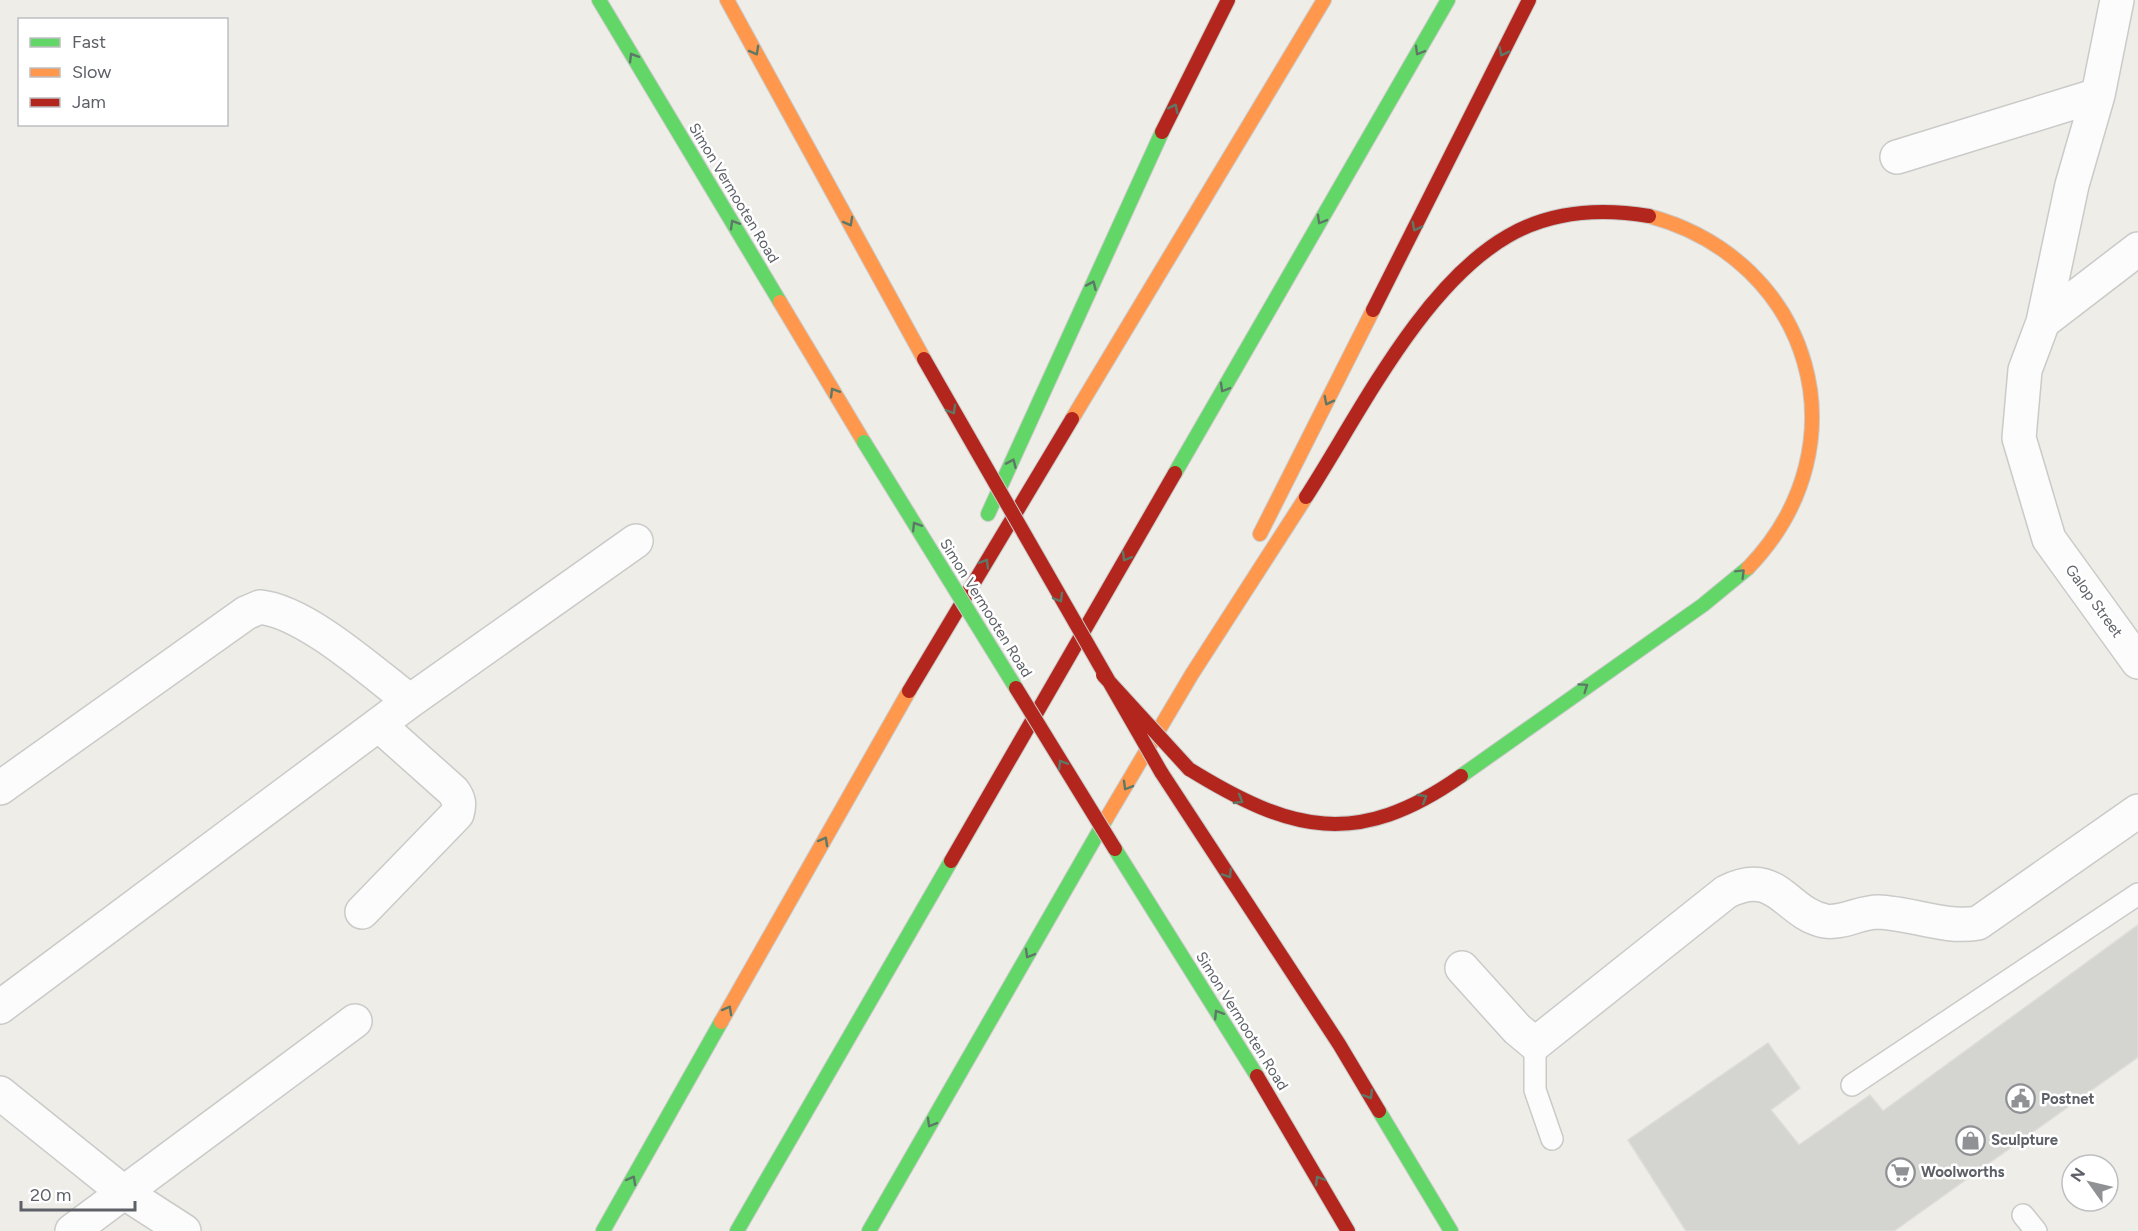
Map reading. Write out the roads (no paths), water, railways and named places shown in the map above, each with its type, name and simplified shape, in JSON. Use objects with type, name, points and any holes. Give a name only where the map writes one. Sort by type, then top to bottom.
[{"type":"main road","name":"Simon Vermooten Road","points":[[599,0],[864,442],[1114,849],[1268,1093],[1348,1231]]},
{"type":"main road","points":[[727,0],[924,359],[1103,675],[1161,772],[1339,1044],[1451,1231]]},
{"type":"main road","points":[[984,525],[1161,134],[1228,0]]},
{"type":"main road","points":[[603,1231],[910,688],[1324,0]]},
{"type":"main road","points":[[737,1231],[1448,0]]},
{"type":"main road","points":[[1252,551],[1529,0]]},
{"type":"main road","points":[[869,1231],[1177,699],[1406,341],[1449,285],[1504,237],[1544,219],[1600,210],[1650,215],[1692,230],[1738,262],[1772,302],[1799,343],[1813,388],[1815,444],[1800,493],[1770,543],[1732,583],[1464,773],[1399,812],[1351,823],[1305,825],[1277,818],[1247,805],[1189,769],[1103,675]]},
{"type":"main road","points":[[910,688],[964,568]]},
{"type":"main road","points":[[1177,699],[1241,572]]},
{"type":"street","name":"Galop Street","points":[[2117,0],[2098,95],[2072,185],[2043,322],[2025,370],[2019,438],[2049,539],[2138,662]]},
{"type":"street","points":[[1897,157],[2098,95]]},
{"type":"street","points":[[2043,322],[2138,249]]},
{"type":"street","points":[[0,1007],[350,743],[379,725],[636,541]]},
{"type":"street","points":[[0,788],[246,613],[260,607],[289,615],[410,701]]},
{"type":"street","points":[[362,912],[457,814],[459,808],[459,800],[453,791],[379,725]]},
{"type":"street","points":[[1462,968],[1517,1029],[1535,1044],[1726,892],[1742,884],[1762,885],[1783,894],[1807,913],[1821,920],[1833,922],[1857,914],[1879,912],[1959,926],[1978,923],[2138,811]]},
{"type":"street","points":[[72,1231],[122,1191],[355,1021]]},
{"type":"street","points":[[0,1093],[122,1191],[184,1231]]},
{"type":"lane","points":[[1852,1085],[2138,894]]},
{"type":"lane","points":[[1535,1044],[1535,1090],[1552,1139]]},
{"type":"place","name":"Postnet","points":[[2020,1099]]},
{"type":"place","name":"Sculpture","points":[[1970,1140]]},
{"type":"place","name":"Woolworths","points":[[1900,1172]]}]
